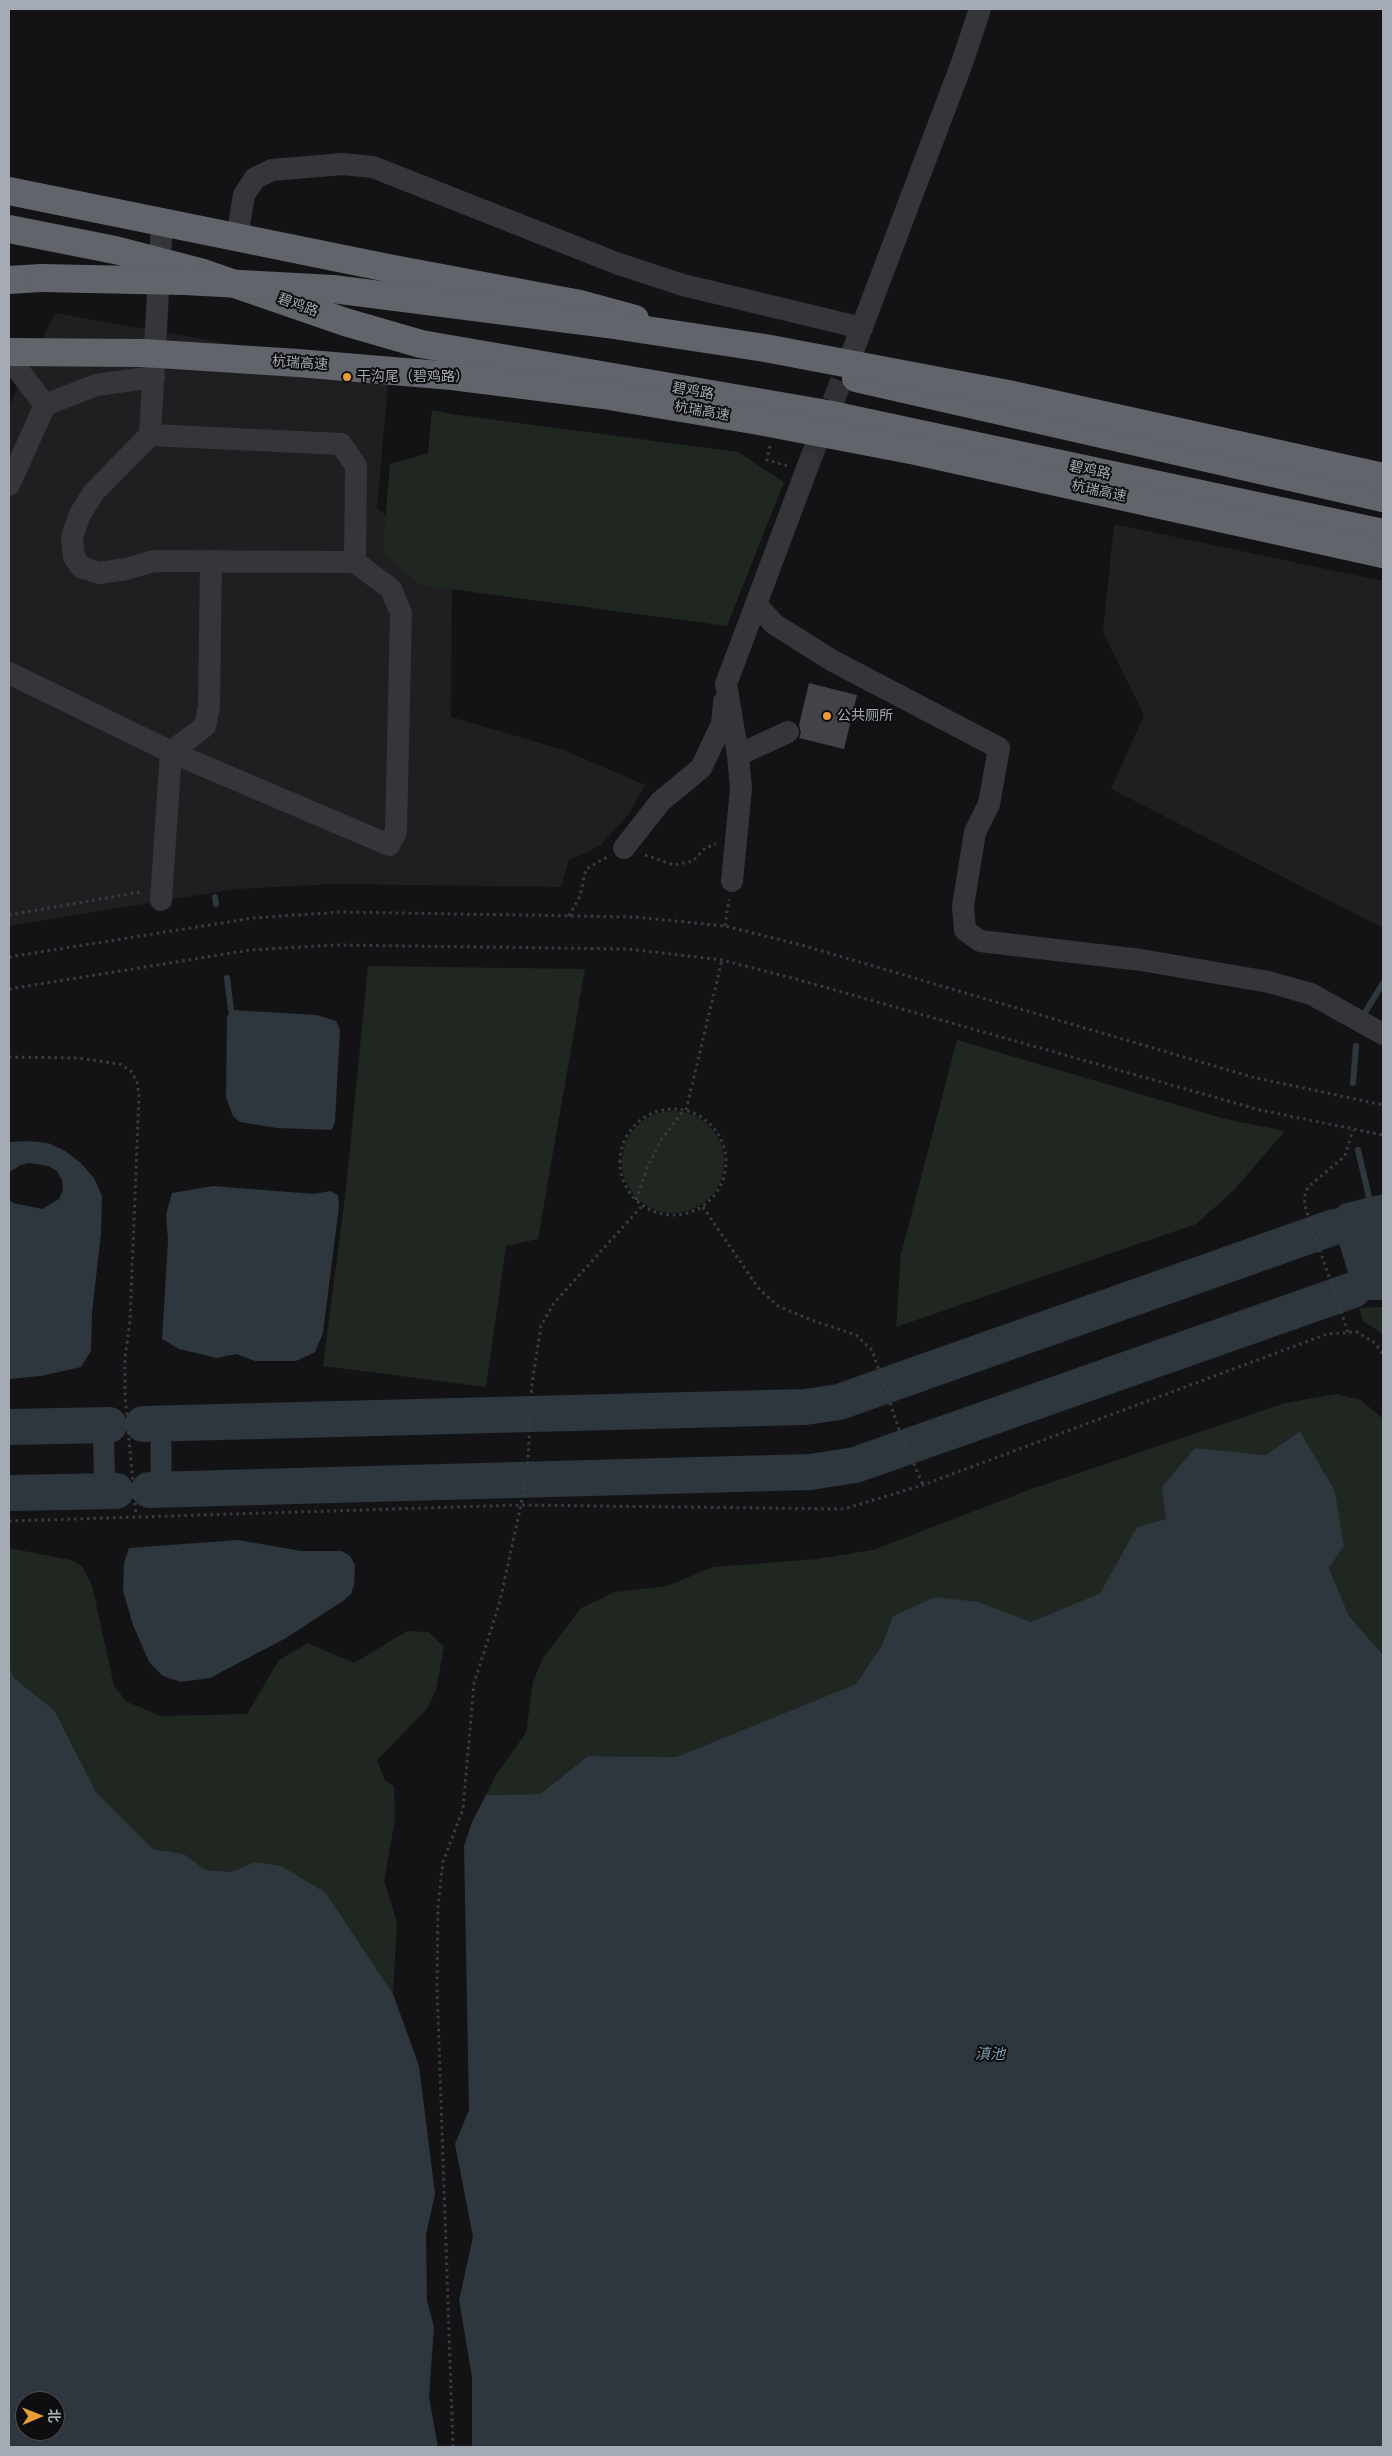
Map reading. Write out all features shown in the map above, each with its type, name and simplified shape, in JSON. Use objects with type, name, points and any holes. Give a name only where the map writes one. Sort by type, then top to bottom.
[{"type":"highway","points":[[9,191],[580,304],[843,375],[1383,498]]},
{"type":"highway","name":"碧鸡路","points":[[9,229],[200,272],[345,322],[421,344],[827,414],[1383,533]]},
{"type":"highway","points":[[9,279],[185,281],[333,289],[607,324],[765,348],[999,392],[1383,476]]},
{"type":"highway","name":"杭瑞高速","points":[[9,352],[133,353],[221,357],[452,376],[603,396],[767,422],[916,451],[1383,554]]},
{"type":"highway","points":[[9,368],[144,367],[452,376]]},
{"type":"street","points":[[851,356],[962,63],[980,9]]},
{"type":"street","points":[[237,237],[244,195],[254,178],[272,170],[342,164],[373,167],[616,263],[683,285],[862,328]]},
{"type":"street","points":[[9,672],[171,752],[389,845],[396,832],[401,613],[391,590],[355,562],[154,561],[126,569],[99,573],[81,567],[74,557],[72,537],[80,514],[94,492],[150,435],[162,222]]},
{"type":"street","points":[[9,358],[45,405]]},
{"type":"street","points":[[9,485],[45,405],[96,385],[154,377]]},
{"type":"street","points":[[150,435],[341,444],[356,466],[355,562]]},
{"type":"street","points":[[624,848],[660,802],[701,768],[722,724],[726,684],[808,464]]},
{"type":"street","points":[[161,894],[171,752],[205,726],[209,707],[211,561]]},
{"type":"street","points":[[756,604],[774,624],[833,662],[999,748],[989,804],[975,832],[963,906],[965,930],[980,941],[1142,960],[1268,982],[1311,994],[1383,1034]]},
{"type":"street","points":[[726,684],[738,755],[741,789],[732,882]]},
{"type":"street","points":[[738,755],[788,732]]},
{"type":"path","points":[[569,916],[580,896],[586,869],[624,848],[674,865],[693,861],[705,848],[720,843]]},
{"type":"path","points":[[724,926],[732,882]]},
{"type":"path","points":[[9,916],[161,894]]},
{"type":"path","points":[[9,957],[253,918],[341,912],[636,917],[724,926],[805,946],[1252,1078],[1383,1105]]},
{"type":"path","points":[[9,989],[250,950],[336,945],[628,950],[722,960],[792,978],[1231,1103],[1383,1135]]},
{"type":"path","points":[[636,1200],[647,1168],[661,1140],[685,1110],[722,960]]},
{"type":"path","points":[[9,1057],[77,1058],[120,1064],[131,1071],[137,1082],[139,1095],[130,1321],[125,1358],[125,1395],[136,1516]]},
{"type":"path","points":[[685,1110],[703,1117],[712,1125],[720,1135],[727,1159],[723,1184],[703,1207],[687,1214],[676,1216],[664,1215],[642,1206],[636,1200],[624,1183],[620,1166],[622,1149],[629,1132],[641,1120],[657,1111],[685,1110]]},
{"type":"path","points":[[1348,1332],[1319,1250],[1304,1198],[1308,1187],[1345,1156],[1353,1130]]},
{"type":"path","points":[[453,2447],[437,1986],[438,1907],[443,1862],[464,1810],[474,1683],[499,1605],[522,1505],[528,1459],[528,1428],[532,1383],[541,1326],[554,1303],[642,1206]]},
{"type":"path","points":[[703,1207],[759,1289],[778,1306],[811,1320],[856,1335],[872,1350],[899,1429],[923,1485]]},
{"type":"path","points":[[9,1520],[522,1505],[844,1508],[923,1485],[1328,1334],[1357,1332],[1366,1336],[1383,1354]]},
{"type":"shaded area","points":[[55,313],[236,345],[388,385],[377,508],[452,570],[451,717],[564,750],[645,785],[629,814],[600,846],[569,860],[561,887],[335,884],[236,889],[9,926],[9,406]]},
{"type":"shaded area","points":[[432,410],[738,452],[784,482],[727,626],[420,585],[384,553],[384,534],[390,464],[428,453]]},
{"type":"shaded area","points":[[1114,524],[1383,581],[1383,928],[1111,789],[1144,715],[1103,632]]},
{"type":"shaded area","points":[[368,966],[585,969],[538,1239],[506,1246],[486,1387],[323,1366],[346,1189]]},
{"type":"shaded area","points":[[957,1040],[1225,1119],[1285,1131],[1234,1190],[1196,1224],[896,1327],[901,1254]]},
{"type":"shaded area","points":[[673,1111],[692,1115],[709,1126],[720,1143],[724,1162],[720,1181],[709,1198],[692,1209],[673,1213],[654,1209],[637,1198],[626,1181],[622,1162],[626,1143],[637,1126],[654,1115]]},
{"type":"shaded area","points":[[1359,1308],[1383,1308],[1383,1334],[1363,1321]]},
{"type":"shaded area","points":[[1336,1394],[1361,1400],[1383,1419],[1383,1655],[1349,1616],[1329,1568],[1344,1546],[1335,1491],[1300,1431],[1266,1455],[1195,1448],[1166,1519],[1137,1527],[1100,1593],[1031,1622],[979,1602],[893,1617],[882,1645],[856,1684],[676,1757],[588,1756],[540,1794],[486,1795],[496,1775],[526,1733],[533,1682],[543,1658],[581,1608],[615,1592],[667,1586],[713,1567],[817,1559],[873,1550],[1026,1491],[1285,1403]]},
{"type":"shaded area","points":[[9,1548],[71,1560],[82,1566],[92,1585],[114,1686],[127,1702],[161,1716],[247,1714],[279,1660],[308,1643],[354,1663],[407,1631],[429,1632],[444,1647],[436,1690],[427,1709],[377,1760],[385,1780],[394,1786],[395,1819],[384,1881],[397,1922],[393,1994],[326,1893],[255,1862],[231,1872],[206,1870],[184,1854],[153,1849],[96,1792],[55,1711],[14,1678],[9,1666]]},
{"type":"water","points":[[231,1010],[317,1015],[336,1021],[340,1030],[335,1121],[332,1130],[277,1128],[240,1122],[233,1116],[226,1097],[227,1017]]},
{"type":"water","points":[[9,1142],[48,1143],[65,1151],[81,1163],[94,1178],[102,1196],[101,1234],[92,1312],[91,1351],[81,1367],[41,1376],[9,1379],[9,1199],[13,1203],[42,1209],[59,1199],[63,1190],[62,1180],[57,1171],[48,1166],[29,1163],[9,1172]]},
{"type":"water","points":[[213,1186],[314,1194],[330,1191],[338,1195],[339,1206],[323,1333],[315,1352],[296,1361],[255,1361],[236,1354],[217,1358],[179,1349],[162,1339],[168,1241],[166,1215],[172,1193]]},
{"type":"water","points":[[1383,1194],[1383,1300],[1369,1300],[1358,1305],[1330,1214],[1342,1204]]},
{"type":"water","name":"滇池","points":[[1300,1431],[1335,1491],[1344,1546],[1329,1568],[1349,1616],[1383,1655],[1383,2447],[472,2447],[472,2377],[459,2300],[473,2237],[455,2144],[469,2110],[464,1846],[472,1822],[486,1795],[540,1794],[588,1756],[676,1757],[856,1684],[882,1645],[893,1616],[935,1597],[979,1602],[1031,1622],[1100,1593],[1137,1527],[1166,1519],[1162,1487],[1195,1448],[1266,1455]]},
{"type":"water","points":[[238,1540],[301,1551],[342,1551],[350,1556],[355,1565],[354,1585],[351,1594],[286,1638],[210,1678],[181,1682],[163,1676],[149,1662],[133,1625],[123,1591],[124,1563],[129,1548]]},
{"type":"water","points":[[9,1666],[14,1678],[55,1711],[96,1792],[153,1849],[184,1854],[206,1870],[231,1872],[255,1862],[281,1866],[326,1893],[393,1994],[419,2066],[435,2194],[426,2235],[427,2301],[434,2327],[429,2397],[438,2447],[9,2447]]},
{"type":"building","name":"公共厕所","points":[[809,683],[857,695],[844,749],[799,738],[801,733],[799,725]]},
{"type":"waterway","points":[[215,897],[216,904]]},
{"type":"waterway","points":[[227,978],[231,1010]]},
{"type":"waterway","points":[[1366,1011],[1383,983]]},
{"type":"waterway","points":[[1353,1083],[1356,1046]]},
{"type":"waterway","points":[[1358,1150],[1369,1197]]},
{"type":"waterway","points":[[143,1424],[805,1407],[839,1402],[1334,1227]]},
{"type":"waterway","points":[[149,1490],[810,1472],[855,1465],[1353,1290]]},
{"type":"waterway","points":[[103,1425],[105,1490]]},
{"type":"waterway","points":[[9,1427],[109,1425]]},
{"type":"waterway","points":[[161,1425],[161,1490]]},
{"type":"waterway","points":[[9,1493],[116,1491]]},
{"type":"tunnel","points":[[809,463],[851,356]]},
{"type":"place","name":"干沟尾（碧鸡路）","points":[[347,377]]},
{"type":"place","name":"公共厕所","points":[[827,716]]}]
